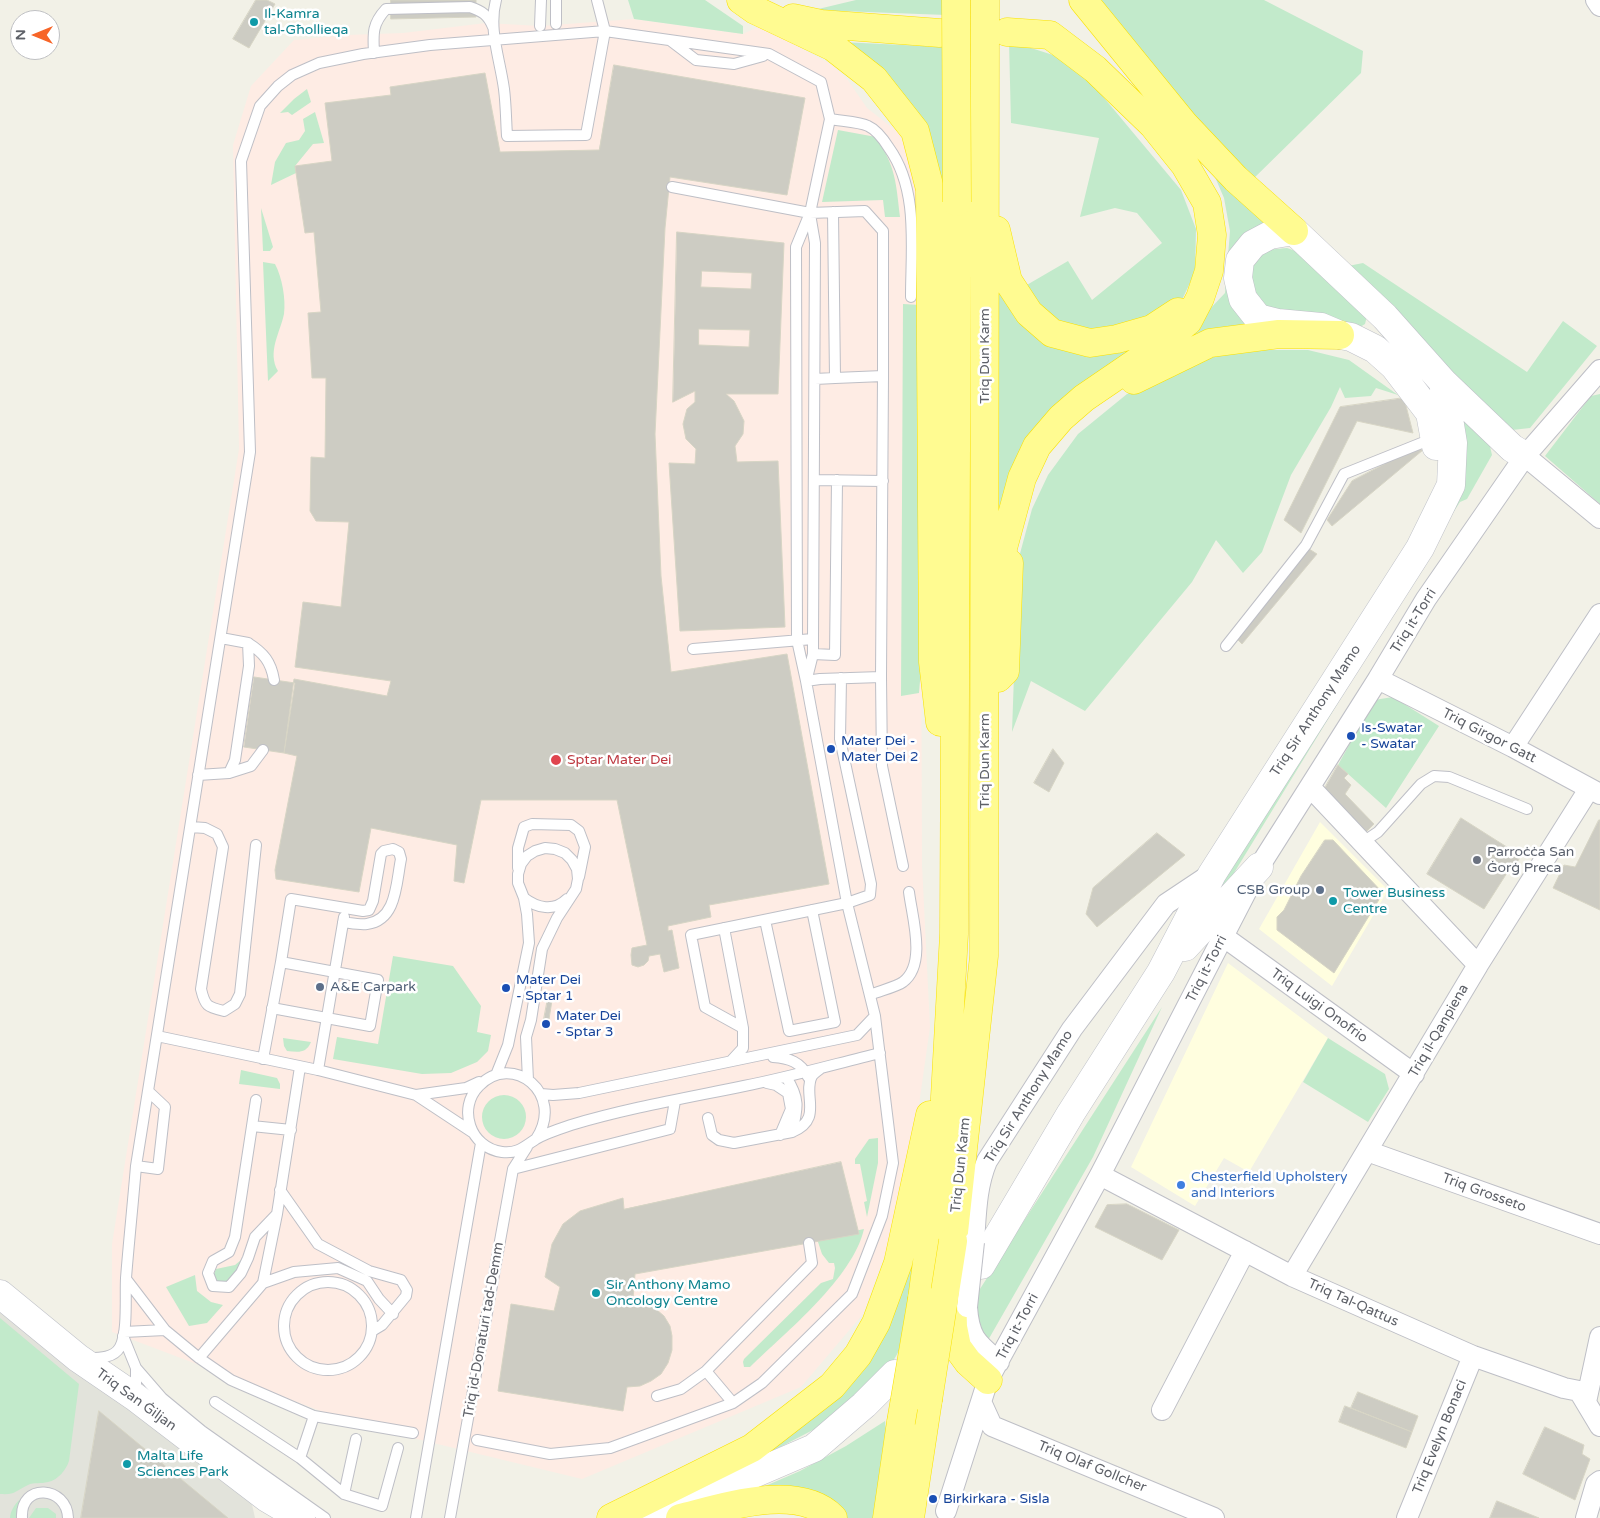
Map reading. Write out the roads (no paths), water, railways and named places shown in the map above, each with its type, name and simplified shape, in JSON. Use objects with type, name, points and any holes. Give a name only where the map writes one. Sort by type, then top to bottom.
[{"type":"highway","points":[[781,0],[821,24]]},
{"type":"highway","name":"Triq Dun Karm","points":[[887,1518],[922,1299],[942,1151],[954,934],[956,0]]},
{"type":"highway","name":"Triq Dun Karm","points":[[910,1518],[928,1400],[969,1249],[984,956],[985,0]]},
{"type":"highway","points":[[1083,0],[1184,124],[1236,179],[1294,231]]},
{"type":"highway","points":[[748,5],[821,24],[940,32]]},
{"type":"highway","points":[[748,5],[833,47],[874,78],[915,131],[930,189],[933,662],[954,845]]},
{"type":"highway","points":[[984,956],[995,927],[998,678],[1003,548],[1022,478],[1037,446],[1061,418],[1084,398],[1150,353],[1188,321],[1200,298],[1210,271],[1212,235],[1207,203],[1185,165],[1153,125],[1095,69],[1050,35],[1007,32]]},
{"type":"highway","points":[[986,102],[994,140],[996,234],[1008,281],[1030,313],[1052,333],[1090,343],[1117,339],[1152,329],[1200,298]]},
{"type":"highway","points":[[998,678],[1006,671],[1008,568],[1024,507],[1046,458],[1080,417],[1128,383],[1210,343],[1279,334],[1340,335]]},
{"type":"highway","points":[[612,1518],[752,1448],[832,1386],[858,1354],[876,1323],[898,1263],[949,1025]]},
{"type":"highway","points":[[969,1249],[953,1327],[957,1347],[968,1362],[990,1382]]},
{"type":"highway","points":[[680,1518],[741,1503],[767,1499],[797,1501],[825,1510],[833,1518]]},
{"type":"main road","points":[[1420,548],[1437,470],[1435,438],[1430,413],[1394,366],[1375,349],[1351,337],[1340,335],[1321,327],[1278,323],[1258,318],[1244,299],[1238,278],[1240,260],[1253,244],[1270,235],[1294,231],[1385,317],[1443,382],[1512,448],[1525,456]]},
{"type":"main road","points":[[1420,548],[1451,485],[1453,443],[1443,382]]},
{"type":"main road","name":"Triq Sir Anthony Mamo","points":[[969,1249],[1071,1114],[1161,972],[1212,874],[1420,548]]},
{"type":"main road","points":[[1161,972],[1259,868]]},
{"type":"main road","name":"Triq San Ġiljan","points":[[0,1294],[78,1358],[135,1397],[267,1498],[301,1518]]},
{"type":"main road","points":[[650,1518],[814,1448],[864,1405],[895,1374]]},
{"type":"street","points":[[1596,0],[1600,6]]},
{"type":"street","name":"Triq it-Torri","points":[[946,1511],[990,1382],[1259,868],[1426,600],[1525,456],[1600,370]]},
{"type":"street","points":[[1525,456],[1600,518]]},
{"type":"street","points":[[1513,747],[1600,614]]},
{"type":"street","name":"Triq Girgor Gatt","points":[[1378,679],[1595,791]]},
{"type":"street","points":[[1310,787],[1478,965]]},
{"type":"street","name":"Triq il-Qanpiena","points":[[1292,1276],[1478,965],[1595,791]]},
{"type":"street","name":"Triq Sir Anthony Mamo","points":[[990,1382],[977,1343],[968,1325],[967,1307],[969,1249],[981,1175],[987,1161],[1072,1029],[1166,904],[1212,874]]},
{"type":"street","name":"Triq Luigi Onofrio","points":[[1224,937],[1414,1074]]},
{"type":"street","name":"Triq Grosseto","points":[[1367,1151],[1600,1234]]},
{"type":"street","name":"Triq Tal-Qattus","points":[[1100,1175],[1292,1276],[1473,1356],[1564,1388],[1579,1391],[1600,1426]]},
{"type":"street","points":[[1162,1410],[1245,1250]]},
{"type":"street","points":[[1586,1402],[1600,1338]]},
{"type":"street","name":"Triq Evelyn Bonaci","points":[[1407,1518],[1473,1356]]},
{"type":"street","name":"Triq Olaf Gollcher","points":[[990,1382],[992,1426],[1214,1518]]},
{"type":"street","points":[[1586,1518],[1596,1484],[1600,1481]]},
{"type":"lane","points":[[496,0],[493,13],[494,30],[504,89],[507,136],[586,135],[605,31],[597,0]]},
{"type":"lane","points":[[540,26],[541,0]]},
{"type":"lane","points":[[556,0],[556,24]]},
{"type":"lane","points":[[374,53],[373,31],[377,18],[386,9],[470,7],[482,11],[489,18],[494,30]]},
{"type":"lane","points":[[78,1358],[98,1358],[114,1354],[120,1347],[123,1334],[136,1166],[250,452],[241,161],[250,130],[260,106],[278,86],[292,75],[319,64],[374,53],[430,45],[605,31],[769,54],[821,82],[830,118],[810,213],[796,247],[797,640],[847,903],[875,1016],[893,1163],[882,1216],[852,1294],[762,1383],[733,1403],[610,1448],[550,1454],[477,1440]]},
{"type":"lane","points":[[669,40],[696,60],[734,64],[769,54]]},
{"type":"lane","points":[[830,118],[867,125],[882,138],[897,159],[907,185],[911,218],[911,297]]},
{"type":"lane","points":[[672,187],[810,213],[865,211],[883,231],[882,766],[903,866]]},
{"type":"lane","points":[[833,212],[834,378]]},
{"type":"lane","points":[[806,681],[813,654],[815,243],[810,213]]},
{"type":"lane","points":[[815,379],[883,376]]},
{"type":"lane","points":[[1226,646],[1306,545],[1344,474],[1435,438]]},
{"type":"lane","points":[[814,480],[883,481]]},
{"type":"lane","points":[[813,654],[835,655],[837,480]]},
{"type":"lane","points":[[221,638],[248,643],[258,650],[272,666],[274,680]]},
{"type":"lane","points":[[693,649],[813,639]]},
{"type":"lane","points":[[229,773],[235,760],[249,666],[248,643]]},
{"type":"lane","points":[[806,681],[881,677]]},
{"type":"lane","points":[[744,1028],[705,1007],[691,935],[847,903],[870,895],[871,884],[840,739],[841,678]]},
{"type":"lane","points":[[198,775],[229,773],[251,766],[263,750]]},
{"type":"lane","points":[[1363,842],[1378,832],[1421,784],[1434,776],[1449,776],[1527,809]]},
{"type":"lane","points":[[472,1132],[468,1115],[468,1104],[478,1086],[491,1077],[508,1045],[529,942],[527,914],[524,898],[518,883],[518,848],[524,827],[532,824],[571,825],[579,831],[585,847],[576,889],[564,902],[547,908],[538,907],[524,898]]},
{"type":"lane","points":[[191,827],[205,828],[217,834],[223,847],[201,989],[205,1003],[210,1007],[224,1011],[235,1004],[240,994],[256,845]]},
{"type":"lane","points":[[518,874],[521,864],[527,856],[545,848],[565,853],[577,869],[578,879]]},
{"type":"lane","points":[[264,1059],[291,899],[363,911],[369,910],[373,901],[381,854],[392,849],[399,852],[401,859],[391,907],[382,918],[367,924],[343,922]]},
{"type":"lane","points":[[870,995],[903,982],[915,968],[917,949],[909,892]]},
{"type":"lane","points":[[528,1080],[526,1037],[531,1020],[542,949],[557,918],[572,894]]},
{"type":"lane","points":[[318,1070],[346,908]]},
{"type":"lane","points":[[765,920],[789,1032],[835,1022],[812,910]]},
{"type":"lane","points":[[724,928],[744,1028],[743,1048],[731,1061]]},
{"type":"lane","points":[[272,1008],[370,1026],[378,980],[281,962]]},
{"type":"lane","points":[[541,1094],[579,1093],[857,1035],[875,1016]]},
{"type":"lane","points":[[157,1036],[318,1070],[416,1095],[472,1132],[481,1143],[490,1149],[502,1152],[515,1152],[527,1147],[536,1139],[561,1128],[610,1113],[786,1077],[880,1053]]},
{"type":"lane","points":[[757,1056],[785,1058],[797,1062],[810,1082]]},
{"type":"lane","points":[[198,1358],[263,1283],[277,1214],[300,1067]]},
{"type":"lane","points":[[708,1118],[712,1135],[719,1140],[734,1143],[780,1135],[800,1129],[806,1123],[810,1109],[810,1082],[813,1075],[822,1068]]},
{"type":"lane","points":[[416,1095],[466,1088],[491,1077],[512,1074],[528,1080],[541,1094],[546,1113],[545,1122],[536,1139]]},
{"type":"lane","points":[[786,1077],[794,1089],[798,1103],[792,1132]]},
{"type":"lane","points":[[763,1082],[776,1085],[788,1093],[791,1108],[780,1135]]},
{"type":"lane","points":[[136,1166],[158,1168],[165,1106],[148,1092]]},
{"type":"lane","points":[[256,1100],[235,1237],[229,1252],[213,1261],[208,1272],[213,1286],[229,1287],[241,1273],[255,1237],[277,1214]]},
{"type":"lane","points":[[513,1168],[670,1128],[676,1101]]},
{"type":"lane","points":[[252,1126],[291,1130]]},
{"type":"lane","points":[[416,1518],[481,1143]]},
{"type":"lane","name":"Triq id-Donaturi tad-Demm","points":[[450,1518],[513,1168],[527,1147]]},
{"type":"lane","points":[[280,1190],[318,1244],[368,1271],[401,1280],[407,1290],[406,1296],[392,1314],[382,1325],[372,1331],[368,1345],[360,1358],[348,1366],[333,1370],[318,1370],[304,1364],[293,1354],[286,1341],[284,1326],[286,1311],[293,1298],[317,1282],[331,1281],[345,1284],[357,1292],[366,1303],[372,1316],[372,1331]]},
{"type":"lane","points":[[657,1396],[681,1389],[706,1371],[812,1263],[809,1243]]},
{"type":"lane","points":[[263,1283],[294,1272],[338,1268],[367,1281],[379,1300],[392,1314]]},
{"type":"lane","points":[[126,1279],[165,1330],[198,1358],[231,1380],[314,1416],[413,1433]]},
{"type":"lane","points":[[123,1334],[165,1330]]},
{"type":"lane","points":[[123,1334],[136,1368],[162,1398],[202,1431],[325,1518]]},
{"type":"lane","points":[[135,1397],[136,1368]]},
{"type":"lane","points":[[706,1371],[733,1403]]},
{"type":"lane","points":[[215,1402],[300,1458],[344,1494],[382,1506],[398,1448]]},
{"type":"lane","points":[[300,1458],[314,1416]]},
{"type":"lane","points":[[344,1494],[356,1439]]},
{"type":"lane","points":[[22,1518],[22,1510],[27,1499],[36,1492],[48,1493],[58,1497],[65,1507],[68,1518]]},
{"type":"place","name":"Il-Kamra tal-Għollieqa","points":[[254,22]]},
{"type":"place","name":"Is-Swatar - Swatar","points":[[1351,736]]},
{"type":"place","name":"Mater Dei - Mater Dei 2","points":[[831,749]]},
{"type":"place","name":"Sptar Mater Dei","points":[[556,760]]},
{"type":"place","name":"Parroċċa San Ġorġ Preca","points":[[1477,860]]},
{"type":"place","name":"CSB Group","points":[[1320,890]]},
{"type":"place","name":"Tower Business Centre","points":[[1333,901]]},
{"type":"place","name":"A&E Carpark","points":[[320,987]]},
{"type":"place","name":"Mater Dei - Sptar 1","points":[[506,988]]},
{"type":"place","name":"Mater Dei - Sptar 3","points":[[546,1024]]},
{"type":"place","name":"Chesterfield Upholstery and Interiors","points":[[1181,1185]]},
{"type":"place","name":"Sir Anthony Mamo Oncology Centre","points":[[596,1293]]},
{"type":"place","name":"Malta Life Sciences Park","points":[[127,1464]]},
{"type":"place","name":"Birkirkara - Sisla","points":[[933,1499]]}]
